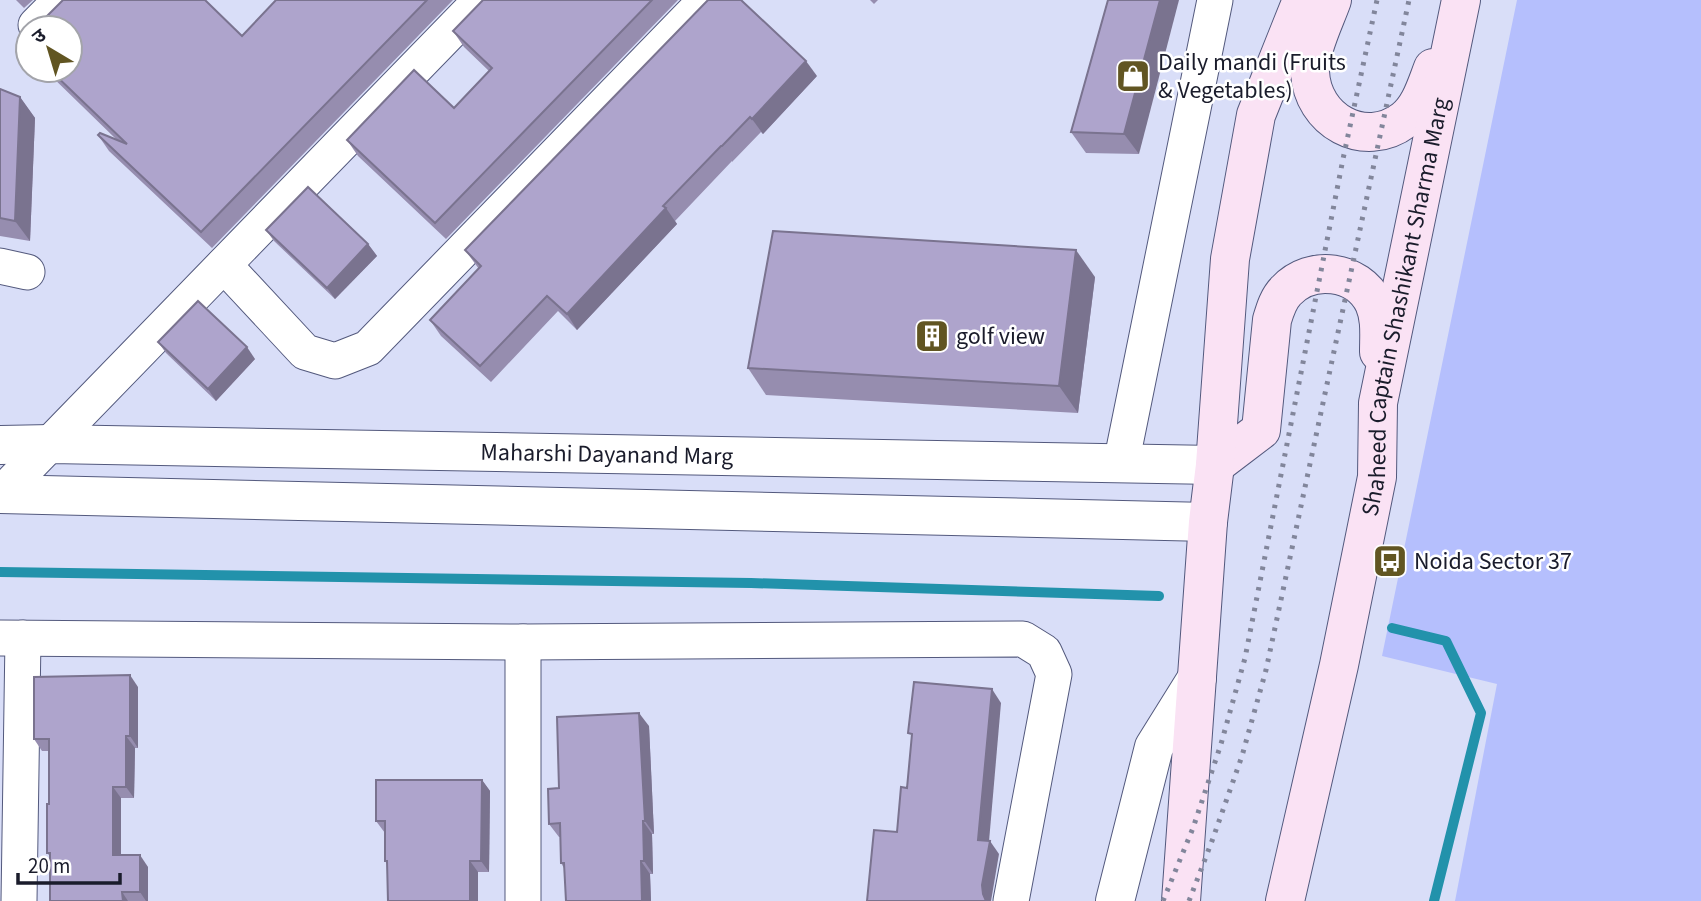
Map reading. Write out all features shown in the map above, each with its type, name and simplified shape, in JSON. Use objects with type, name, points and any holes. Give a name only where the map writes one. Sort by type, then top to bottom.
[{"type":"main road","points":[[1181,901],[1230,259],[1256,115],[1303,0]]},
{"type":"main road","points":[[1332,0],[1311,59],[1311,88],[1319,106],[1332,120],[1349,129],[1368,132],[1388,128],[1405,119],[1418,105],[1461,0]]},
{"type":"main road","name":"Shaheed Captain Shashikant Sharma Marg","points":[[1285,901],[1339,665],[1377,477],[1378,403],[1461,0]]},
{"type":"main road","points":[[1215,465],[1261,430],[1276,304],[1286,290],[1300,280],[1315,275],[1332,274],[1349,279],[1363,288],[1373,301],[1379,317],[1378,403]]},
{"type":"street","points":[[47,14],[61,0]]},
{"type":"street","points":[[1,494],[481,0]]},
{"type":"street","points":[[223,265],[305,352],[335,361],[368,348],[706,0]]},
{"type":"street","points":[[1121,464],[1216,0]]},
{"type":"street","name":"Maharshi Dayanand Marg","points":[[0,444],[1215,465]]},
{"type":"street","points":[[1,494],[1208,522]]},
{"type":"street","points":[[19,901],[12,638],[523,642],[1023,639],[1044,652],[1054,674],[1011,901]]},
{"type":"street","points":[[523,642],[523,901]]},
{"type":"street","points":[[1115,901],[1154,747],[1197,678]]},
{"type":"shaded area","points":[[1517,0],[1701,0],[1701,901],[1455,901],[1497,684],[1382,656]]},
{"type":"building","points":[[63,0],[205,0],[242,36],[276,0],[427,0],[201,232],[98,135],[100,133],[127,144],[65,84],[84,84],[84,14],[49,14]]},
{"type":"building","points":[[483,0],[652,0],[435,223],[347,140],[414,70],[454,108],[492,68],[453,31]]},
{"type":"building","points":[[708,0],[741,0],[806,61],[752,119],[750,117],[663,206],[666,208],[567,314],[547,296],[480,366],[430,320],[481,266],[465,250]]},
{"type":"building","points":[[1108,0],[1160,0],[1124,134],[1071,132]]},
{"type":"building","points":[[0,89],[20,97],[15,221],[0,218]]},
{"type":"building","points":[[308,187],[368,244],[327,288],[266,230]]},
{"type":"building","name":"golf view","points":[[773,231],[1076,250],[1059,386],[748,368]]},
{"type":"building","points":[[198,301],[247,347],[208,389],[158,342]]},
{"type":"building","points":[[130,675],[130,736],[126,736],[126,787],[113,787],[113,855],[140,855],[140,892],[122,892],[123,901],[50,901],[50,853],[47,853],[49,739],[34,739],[34,677]]},
{"type":"building","points":[[914,682],[992,689],[978,840],[990,841],[982,885],[986,901],[867,901],[874,830],[897,832],[901,787],[907,788],[912,734],[908,733]]},
{"type":"building","points":[[639,713],[645,821],[644,861],[641,861],[642,901],[566,901],[560,823],[549,824],[548,789],[559,788],[557,717]]},
{"type":"building","points":[[376,780],[482,780],[481,861],[470,861],[470,901],[388,901],[385,821],[376,821]]},
{"type":"waterway","points":[[0,572],[751,583],[1159,596]]},
{"type":"waterway","points":[[1392,628],[1446,641],[1481,713],[1434,901]]},
{"type":"railway","points":[[1163,901],[1193,828],[1221,744],[1245,658],[1377,0]]},
{"type":"railway","points":[[1189,901],[1242,756],[1266,670],[1409,0]]},
{"type":"place","name":"Daily mandi (Fruits & Vegetables)","points":[[1133,76]]},
{"type":"place","name":"golf view","points":[[932,336]]},
{"type":"place","name":"Noida Sector 37","points":[[1390,561]]}]
